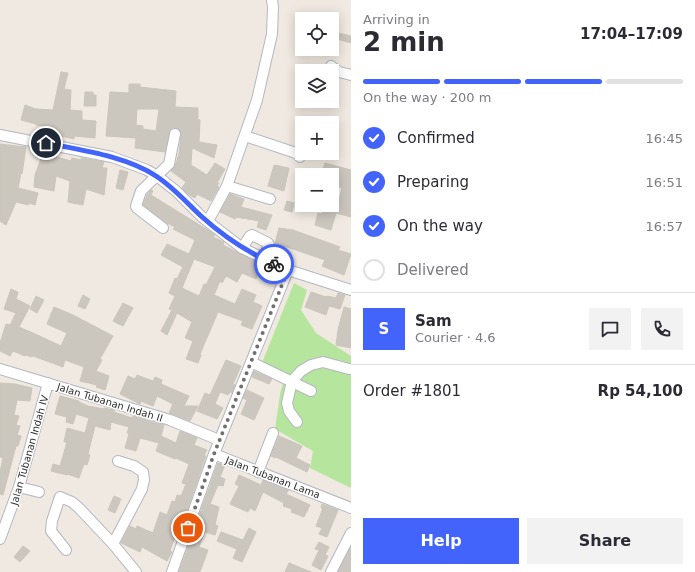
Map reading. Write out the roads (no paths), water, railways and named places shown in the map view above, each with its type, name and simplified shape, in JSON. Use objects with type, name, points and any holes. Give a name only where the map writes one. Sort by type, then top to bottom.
[{"type":"street","points":[[208,222],[227,186],[257,100],[272,34],[272,0]]},
{"type":"street","points":[[339,72],[351,75]]},
{"type":"street","points":[[0,134],[112,157],[147,170],[176,191],[208,222],[242,248],[288,270],[351,290]]},
{"type":"street","points":[[163,228],[136,206],[141,191],[170,162],[175,134]]},
{"type":"street","points":[[245,136],[295,153]]},
{"type":"street","points":[[227,186],[270,199]]},
{"type":"street","points":[[242,248],[252,235],[268,243],[269,245],[264,259]]},
{"type":"street","name":"Jalan Tubanan Lama","points":[[288,270],[214,454],[351,508]]},
{"type":"street","points":[[251,362],[311,391]]},
{"type":"street","points":[[297,422],[289,411],[287,403],[292,381],[301,371],[320,362],[327,362],[349,369],[351,368]]},
{"type":"street","name":"Jalan Tubanan Indah II","points":[[0,369],[170,420],[219,440]]},
{"type":"street","name":"Jalan Tubanan Indah IV","points":[[0,539],[18,487],[48,383]]},
{"type":"street","points":[[258,472],[273,433]]},
{"type":"street","points":[[172,572],[214,454]]},
{"type":"street","points":[[112,544],[142,490],[144,480],[143,472],[139,469],[118,461]]},
{"type":"street","points":[[18,487],[39,492]]},
{"type":"street","points":[[66,550],[51,530],[52,521],[60,497],[72,502],[79,508],[136,572]]},
{"type":"street","points":[[331,572],[351,533]]}]
